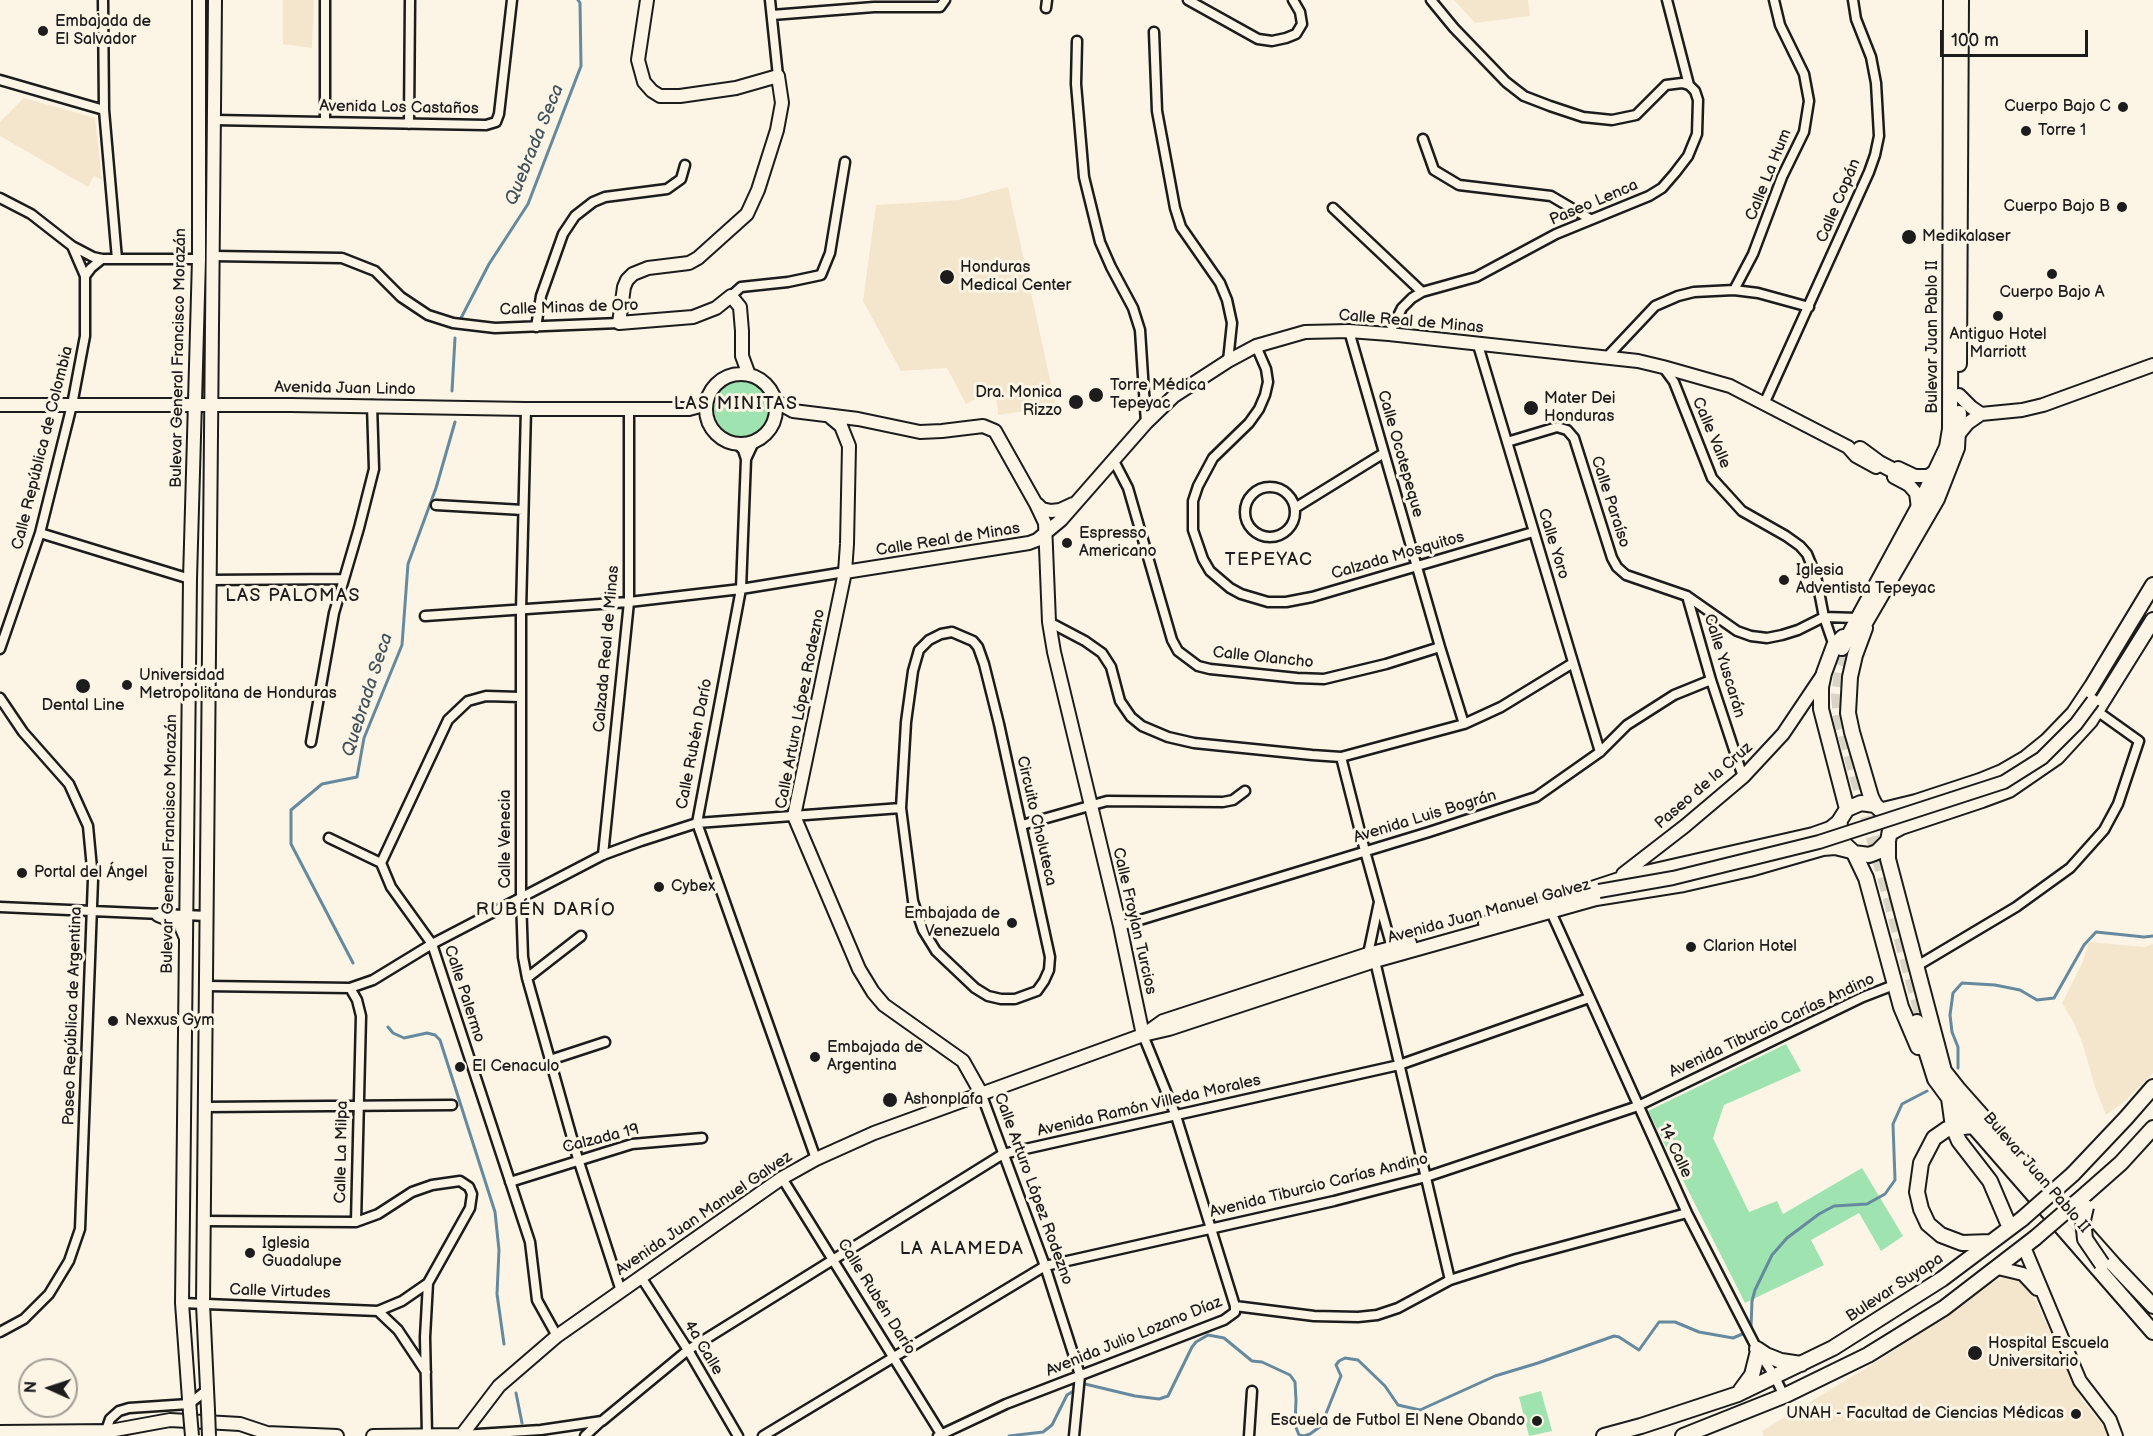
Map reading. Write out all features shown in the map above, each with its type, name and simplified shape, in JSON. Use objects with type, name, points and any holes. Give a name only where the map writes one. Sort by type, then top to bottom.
[{"type":"main road","name":"Bulevar Juan Pablo II","points":[[1859,625],[1920,512],[1947,447],[1950,429],[1951,0]]},
{"type":"main road","name":"Bulevar Juan Pablo II","points":[[1859,625],[1889,584],[1937,499],[1957,448],[1959,434],[1961,0]]},
{"type":"main road","points":[[1854,448],[1906,477]]},
{"type":"main road","points":[[1889,584],[1890,572],[1920,512]]},
{"type":"main road","points":[[1843,815],[1861,803],[1879,807],[1916,802],[1980,781],[2026,758],[2061,728],[2074,713],[2153,585]]},
{"type":"main road","points":[[1852,852],[1869,855],[1877,852],[1889,837],[1910,823],[2009,790],[2057,757],[2071,744],[2095,706],[2117,681],[2153,620]]},
{"type":"main road","points":[[1859,625],[1838,647],[1824,673],[1821,687],[1821,709],[1843,815],[1839,835],[1841,841],[1852,852],[1866,878],[1894,985],[1909,1029],[1940,1075]]},
{"type":"main road","points":[[1859,625],[1850,676],[1848,713],[1871,797],[1888,816],[1888,859],[1917,966],[1940,1075]]},
{"type":"main road","name":"Bulevar Juan Pablo II","points":[[1920,1021],[1949,1098],[2153,1332]]},
{"type":"main road","name":"Bulevar Juan Pablo II","points":[[1940,1075],[2153,1305]]},
{"type":"main road","name":"Bulevar Suyapa","points":[[1604,1436],[1738,1394],[1801,1365],[1833,1348],[1942,1279],[2022,1219],[2073,1174],[2153,1087]]},
{"type":"main road","points":[[1949,1098],[1953,1127],[1959,1141],[1995,1191],[2010,1228]]},
{"type":"main road","points":[[2088,1158],[2103,1155],[2153,1101]]},
{"type":"main road","points":[[1972,1126],[1953,1127],[1938,1133],[1921,1163],[1917,1192],[1928,1224],[1941,1235],[1951,1241],[1962,1243],[1991,1242]]},
{"type":"main road","points":[[1683,1436],[1784,1396],[1868,1355],[1944,1308],[2029,1243],[2121,1163],[2153,1128]]},
{"type":"main road","points":[[2103,1179],[2086,1207],[2083,1220],[2085,1239],[2102,1264],[2153,1322]]},
{"type":"main road","points":[[1753,1342],[1766,1355],[1801,1365]]},
{"type":"main road","points":[[1738,1394],[1752,1375],[1753,1342]]},
{"type":"street","name":"Bulevar General Francisco Morazán","points":[[192,1436],[182,1303],[190,579],[198,259],[199,0]]},
{"type":"street","name":"Bulevar General Francisco Morazán","points":[[209,1436],[203,1304],[215,0]]},
{"type":"street","points":[[325,0],[325,122]]},
{"type":"street","points":[[409,124],[410,0]]},
{"type":"street","name":"Avenida Los Castaños","points":[[214,120],[486,125],[496,122],[499,114],[512,0]]},
{"type":"street","points":[[647,0],[638,60],[644,82],[660,96],[680,96],[736,88],[778,76]]},
{"type":"street","points":[[619,323],[624,288],[627,280],[633,274],[648,268],[689,263],[698,258],[747,214],[758,190],[782,103],[770,0]]},
{"type":"street","points":[[772,15],[874,3],[940,7],[945,0]]},
{"type":"street","points":[[1188,0],[1258,39],[1272,41],[1296,34],[1302,24],[1300,12],[1293,0]]},
{"type":"street","points":[[1431,0],[1454,28],[1506,82],[1524,96],[1583,117],[1604,120],[1623,119],[1636,115],[1666,85],[1675,83],[1689,85]]},
{"type":"street","name":"Paseo Lenca","points":[[1389,334],[1402,308],[1422,292],[1476,277],[1556,234],[1649,196],[1662,188],[1682,165],[1693,146],[1698,121],[1698,100],[1695,91],[1689,85],[1667,0]]},
{"type":"street","name":"Calle La Hum","points":[[1734,290],[1753,254],[1782,177],[1804,132],[1809,101],[1804,74],[1780,25],[1774,0]]},
{"type":"street","name":"Calle Copán","points":[[1764,404],[1869,171],[1879,136],[1874,70],[1856,19],[1853,0]]},
{"type":"street","points":[[101,1],[104,110],[117,259]]},
{"type":"street","points":[[1154,32],[1157,111],[1175,208],[1181,227],[1220,283],[1227,300],[1232,323],[1228,360]]},
{"type":"street","points":[[1077,41],[1077,84],[1084,177],[1101,242],[1111,267],[1133,308],[1140,330],[1146,423]]},
{"type":"street","points":[[0,80],[104,110]]},
{"type":"street","points":[[1423,140],[1434,170],[1459,185],[1551,196],[1590,219]]},
{"type":"street","name":"Calle Minas de Oro","points":[[213,256],[342,258],[375,271],[401,297],[428,315],[453,323],[495,328],[536,327],[693,317],[716,308],[741,287],[788,282],[821,275],[830,253],[845,162]]},
{"type":"street","points":[[536,327],[541,296],[563,234],[575,216],[593,202],[605,197],[667,189],[681,179],[686,165]]},
{"type":"street","name":"Calle República de Colombia","points":[[0,198],[31,214],[72,246],[85,276],[85,336],[72,405],[40,533],[0,649]]},
{"type":"street","points":[[1333,208],[1422,292]]},
{"type":"street","points":[[72,246],[102,259],[198,259]]},
{"type":"street","points":[[85,276],[102,259]]},
{"type":"street","points":[[1606,358],[1655,306],[1686,294],[1734,290],[1758,293],[1809,307]]},
{"type":"street","points":[[731,296],[740,307],[742,356],[749,375]]},
{"type":"street","name":"Calle Real de Minas","points":[[425,616],[629,602],[741,589],[1029,543],[1046,534],[1061,520],[1146,423],[1174,396],[1228,360],[1256,346],[1305,332],[1349,331],[1389,334],[1638,361],[1730,386],[1915,476],[1928,476],[1937,470]]},
{"type":"street","name":"Calle Ocotepeque","points":[[1349,331],[1464,724]]},
{"type":"street","name":"Calle Yoro","points":[[1478,345],[1600,752]]},
{"type":"street","name":"Calzada Mosquitos","points":[[1256,346],[1266,369],[1268,382],[1265,395],[1249,423],[1213,458],[1193,501],[1193,530],[1203,559],[1220,581],[1241,594],[1268,602],[1286,602],[1312,597],[1533,532]]},
{"type":"street","points":[[729,377],[737,368],[742,356]]},
{"type":"street","points":[[1959,434],[1968,423],[1981,414],[2022,410],[2043,405],[2153,365]]},
{"type":"street","name":"Calle Valle","points":[[1663,367],[1674,382],[1712,478],[1742,511],[1786,536],[1807,554],[1816,576],[1824,617],[1838,647]]},
{"type":"street","points":[[689,409],[700,406],[716,385],[729,377],[739,374],[749,375],[766,384],[775,401],[775,419]]},
{"type":"street","points":[[177,404],[184,402],[194,385]]},
{"type":"street","points":[[212,385],[216,394],[224,401],[234,404]]},
{"type":"street","points":[[1959,395],[1981,414]]},
{"type":"street","points":[[708,398],[706,409],[708,421]]},
{"type":"street","points":[[775,401],[793,411]]},
{"type":"street","points":[[211,427],[216,416],[234,404]]},
{"type":"street","name":"Avenida Juan Lindo","points":[[0,405],[234,404],[689,409]]},
{"type":"street","points":[[311,742],[333,614],[374,469],[372,405]]},
{"type":"street","name":"Calle Venecia","points":[[526,409],[520,610],[523,957],[578,1159],[621,1291]]},
{"type":"street","name":"Calzada Real de Minas","points":[[603,855],[629,602],[630,409]]},
{"type":"street","points":[[689,409],[699,413],[708,421],[719,437],[737,444],[743,450],[746,459]]},
{"type":"street","points":[[737,444],[754,442],[767,433],[775,419],[784,413],[793,411],[873,422],[920,432],[983,426],[991,428],[995,431],[1036,504],[1043,518],[1046,534]]},
{"type":"street","points":[[828,415],[841,426],[849,446]]},
{"type":"street","points":[[849,446],[853,429],[873,422]]},
{"type":"street","name":"Calle Paraíso","points":[[1507,442],[1557,427],[1567,430],[1574,438],[1612,558],[1617,567],[1626,575],[1687,596],[1737,631],[1751,636],[1767,638],[1782,635],[1824,617],[1859,625]]},
{"type":"street","name":"Calle Rubén Darío","points":[[754,442],[746,459],[741,589],[697,823],[816,1159]]},
{"type":"street","name":"Calle Arturo López Rodezno","points":[[849,446],[845,572],[794,816],[859,969],[873,992],[884,1005],[963,1061],[981,1093],[1045,1266],[1079,1383],[1074,1436]]},
{"type":"street","name":"Calle Real de Minas","points":[[1854,448],[1856,456],[1909,485],[1916,493],[1920,512]]},
{"type":"street","points":[[1295,508],[1384,453]]},
{"type":"street","name":"Calle Olancho","points":[[1114,460],[1128,488],[1172,640],[1178,651],[1198,666],[1324,679],[1386,664],[1440,647]]},
{"type":"street","points":[[1267,487],[1283,490],[1295,508],[1291,527],[1278,537],[1269,538],[1254,532],[1245,518],[1247,501],[1258,489],[1267,487]]},
{"type":"street","points":[[1036,504],[1042,509],[1051,511],[1060,510],[1074,503]]},
{"type":"street","points":[[436,505],[523,510]]},
{"type":"street","points":[[40,533],[190,579]]},
{"type":"street","name":"Calle Froylan Turcios","points":[[1046,534],[1050,622],[1054,652],[1120,926],[1143,1035],[1176,1116],[1235,1306]]},
{"type":"street","points":[[210,580],[343,579]]},
{"type":"street","name":"Calle Yuscarán","points":[[1687,596],[1711,680],[1743,777]]},
{"type":"street","points":[[1050,622],[1102,653],[1111,667],[1120,701],[1131,717],[1142,726],[1168,737],[1194,743],[1341,757],[1464,724],[1501,707],[1573,663]]},
{"type":"street","name":"Circuito Choluteca","points":[[952,632],[964,636],[978,647],[999,724],[1022,825],[1050,957],[1049,970],[1037,991],[1015,999],[1001,999],[988,996],[975,988],[936,951],[923,930],[913,901],[902,808],[906,722],[913,671],[919,650],[929,639],[952,632]]},
{"type":"street","points":[[1571,900],[1599,891],[1673,878],[1819,842],[2004,782],[2042,758],[2095,706],[2103,669]]},
{"type":"street","name":"Paseo de la Cruz","points":[[1612,880],[1644,859],[1743,777],[1783,734],[1824,673]]},
{"type":"street","name":"Avenida Luis Bográn","points":[[1120,926],[1536,797],[1600,752],[1627,725],[1650,709],[1674,695],[1711,680]]},
{"type":"street","points":[[329,838],[381,862],[448,720],[468,701],[486,696],[520,697]]},
{"type":"street","name":"Paseo República de Argentina","points":[[0,698],[23,732],[69,784],[88,826],[93,879],[80,1229],[69,1261],[49,1294],[24,1319],[0,1332]]},
{"type":"street","points":[[1917,966],[2016,907],[2070,868],[2104,830],[2118,804],[2139,741],[2095,706]]},
{"type":"street","points":[[1341,757],[1392,948]]},
{"type":"street","points":[[1022,825],[1107,801],[1223,802],[1233,800],[1245,791]]},
{"type":"street","points":[[207,986],[350,987],[373,980],[432,944],[603,855],[697,823],[902,808]]},
{"type":"street","name":"Avenida Juan Manuel Galvez","points":[[462,1435],[499,1386],[557,1336],[782,1178],[816,1159],[874,1133],[981,1093],[1143,1035],[1168,1029],[1371,958],[1551,912],[1612,880],[1813,834],[1830,828],[1843,815]]},
{"type":"street","name":"Avenida Juan Manuel Galvez","points":[[1371,958],[1392,948],[1571,900],[1596,899],[1684,885],[1750,870],[1823,849],[1835,848],[1852,852]]},
{"type":"street","name":"Calle Palermo","points":[[381,862],[391,887],[432,944],[530,1242],[537,1300],[557,1336]]},
{"type":"street","points":[[1379,898],[1371,958],[1400,1065],[1450,1280]]},
{"type":"street","points":[[0,907],[207,916]]},
{"type":"street","name":"14 Calle","points":[[1551,912],[1687,1213],[1753,1342],[1784,1396]]},
{"type":"street","points":[[158,915],[180,924],[186,938]]},
{"type":"street","points":[[527,978],[581,936]]},
{"type":"street","name":"Avenida Tiburcio Carías Andino","points":[[764,1436],[1045,1266],[1334,1201],[1426,1177],[1638,1106],[1894,985]]},
{"type":"street","name":"Calle La Milpa","points":[[350,987],[357,1000],[361,1016],[356,1222],[378,1214],[412,1192],[432,1185],[460,1181],[469,1187],[472,1194],[470,1208],[428,1282],[425,1337],[427,1435]]},
{"type":"street","name":"Avenida Ramón Villeda Morales","points":[[585,1436],[688,1350],[1003,1154],[1400,1065],[1589,998]]},
{"type":"street","points":[[550,1060],[605,1042]]},
{"type":"street","points":[[205,1107],[452,1105]]},
{"type":"street","name":"Calzada 19","points":[[510,1182],[632,1144],[702,1138]]},
{"type":"street","name":"Calle Rubén Darío","points":[[782,1178],[894,1357],[939,1435]]},
{"type":"street","name":"Avenida Julio Lozano Díaz","points":[[939,1435],[1006,1404],[1079,1383],[1224,1320],[1235,1312],[1235,1306],[1314,1316],[1377,1315],[1398,1308],[1450,1280],[1516,1259],[1687,1213]]},
{"type":"street","points":[[204,1221],[356,1222]]},
{"type":"street","points":[[2029,1243],[2044,1296],[2080,1381],[2110,1420],[2116,1436]]},
{"type":"street","points":[[1998,1268],[2023,1274],[2044,1296]]},
{"type":"street","name":"4a Calle","points":[[641,1277],[688,1350],[738,1436]]},
{"type":"street","name":"Calle Virtudes","points":[[182,1303],[378,1311],[402,1301],[428,1282]]},
{"type":"street","points":[[378,1311],[398,1330],[426,1372]]},
{"type":"street","points":[[106,1433],[110,1419],[119,1411],[129,1408],[189,1409],[207,1390]]},
{"type":"street","points":[[1249,1436],[1252,1391]]},
{"type":"street","points":[[106,1433],[170,1420],[240,1424],[264,1435],[337,1436]]},
{"type":"street","points":[[373,1436],[542,1433],[602,1421]]},
{"type":"street","points":[[0,1432],[20,1434],[106,1433],[125,1436]]},
{"type":"shaded area","points":[[283,0],[314,0],[312,48],[283,44]]},
{"type":"shaded area","points":[[1454,0],[1528,0],[1530,16],[1475,23]]},
{"type":"shaded area","points":[[24,98],[95,118],[102,180],[94,176],[88,187],[0,136],[0,122]]},
{"type":"shaded area","name":"Honduras Medical Center","points":[[1008,187],[1056,407],[998,415],[996,393],[986,394],[966,404],[947,368],[901,371],[863,301],[876,205],[958,200]]},
{"type":"shaded area","points":[[2089,942],[2145,947],[2153,944],[2153,1073],[2123,1103],[2106,1115],[2083,1045],[2062,1003],[2083,961]]},
{"type":"shaded area","name":"Hospital Escuela Universitario","points":[[2012,1275],[2021,1279],[2034,1297],[2082,1400],[2106,1429],[2108,1436],[1764,1436],[1762,1431],[1886,1356],[2001,1277]]},
{"type":"green space","points":[[742,381],[753,383],[762,389],[768,398],[770,409],[768,420],[762,429],[753,435],[742,437],[731,435],[722,429],[716,420],[714,409],[716,398],[722,389],[731,383]]},
{"type":"green space","points":[[1786,1044],[1801,1071],[1724,1105],[1713,1138],[1749,1212],[1777,1201],[1783,1214],[1862,1168],[1903,1236],[1881,1251],[1859,1213],[1811,1240],[1824,1265],[1745,1303],[1648,1111]]},
{"type":"green space","name":"Escuela de Futbol El Nene Obando","points":[[1541,1391],[1552,1431],[1529,1436],[1519,1397]]},
{"type":"waterway","name":"Quebrada Seca","points":[[460,320],[489,264],[528,204],[581,66],[580,3],[578,0]]},
{"type":"waterway","points":[[452,391],[455,338]]},
{"type":"waterway","name":"Quebrada Seca","points":[[353,963],[291,844],[291,810],[322,784],[357,777],[364,738],[402,645],[408,564],[436,488],[455,422]]},
{"type":"waterway","points":[[1958,1068],[1958,1047],[1952,1032],[1950,1015],[1953,993],[1962,983],[1995,985],[2020,990],[2037,1000],[2054,998],[2084,945],[2096,932],[2153,936]]},
{"type":"waterway","name":"Quebrada Seca","points":[[388,1027],[393,1033],[404,1038],[427,1033],[435,1035],[440,1040],[495,1212],[499,1250],[497,1294],[504,1344]]},
{"type":"waterway","points":[[1009,1436],[1043,1432],[1052,1425],[1067,1395],[1085,1384],[1135,1396],[1159,1399],[1168,1396],[1192,1347],[1208,1335],[1224,1338],[1252,1361],[1262,1362],[1290,1375],[1295,1382],[1295,1425],[1299,1435],[1304,1436],[1321,1426],[1341,1376],[1336,1365],[1345,1358],[1358,1360],[1385,1386],[1398,1405],[1420,1410],[1495,1376],[1614,1336],[1639,1350],[1659,1322],[1675,1322],[1699,1332],[1733,1338],[1747,1332],[1751,1327],[1752,1301],[1755,1290],[1772,1255],[1787,1238],[1819,1214],[1834,1206],[1867,1204],[1885,1194],[1895,1180],[1893,1124],[1902,1104],[1927,1091]]},
{"type":"waterway","name":"Quebrada Seca","points":[[516,1393],[522,1423]]},
{"type":"tunnel","points":[[1906,477],[1925,487],[1928,501]]},
{"type":"tunnel","points":[[1858,635],[1841,671],[1838,696],[1840,717],[1923,1020]]},
{"type":"place","name":"Embajada de El Salvador","points":[[43,31]]},
{"type":"place","name":"Cuerpo Bajo C","points":[[2123,107]]},
{"type":"place","name":"Torre 1","points":[[2026,131]]},
{"type":"place","name":"Cuerpo Bajo B","points":[[2122,207]]},
{"type":"place","name":"Medikalaser","points":[[1909,237]]},
{"type":"place","name":"Cuerpo Bajo A","points":[[2052,274]]},
{"type":"place","name":"Honduras Medical Center","points":[[947,277]]},
{"type":"place","name":"Antiguo Hotel Marriott","points":[[1998,316]]},
{"type":"place","name":"Torre Médica Tepeyac","points":[[1096,395]]},
{"type":"place","name":"Dra. Monica Rizzo","points":[[1076,402]]},
{"type":"place","name":"Mater Dei Honduras","points":[[1531,408]]},
{"type":"place","name":"Espresso Americano","points":[[1067,543]]},
{"type":"place","name":"Iglesia Adventista Tepeyac","points":[[1784,580]]},
{"type":"place","name":"Universidad Metropolitana de Honduras","points":[[127,685]]},
{"type":"place","name":"Dental Line","points":[[83,686]]},
{"type":"place","name":"Portal del Ángel","points":[[22,873]]},
{"type":"place","name":"Cybex","points":[[659,887]]},
{"type":"place","name":"Embajada de Venezuela","points":[[1012,923]]},
{"type":"place","name":"Clarion Hotel","points":[[1691,947]]},
{"type":"place","name":"Nexxus Gym","points":[[113,1021]]},
{"type":"place","name":"Embajada de Argentina","points":[[815,1057]]},
{"type":"place","name":"El Cenaculo","points":[[460,1067]]},
{"type":"place","name":"Ashonplafa","points":[[890,1100]]},
{"type":"place","name":"Iglesia Guadalupe","points":[[250,1253]]},
{"type":"place","name":"Hospital Escuela Universitario","points":[[1975,1353]]},
{"type":"place","name":"UNAH - Facultad de Ciencias Médicas","points":[[2076,1414]]},
{"type":"place","name":"Escuela de Futbol El Nene Obando","points":[[1537,1421]]},
{"type":"district","name":"LAS MINITAS","points":[[736,404]]},
{"type":"district","name":"TEPEYAC","points":[[1269,560]]},
{"type":"district","name":"LAS PALOMAS","points":[[293,596]]},
{"type":"district","name":"RUBÉN DARÍO","points":[[546,910]]},
{"type":"district","name":"LA ALAMEDA","points":[[962,1249]]}]
